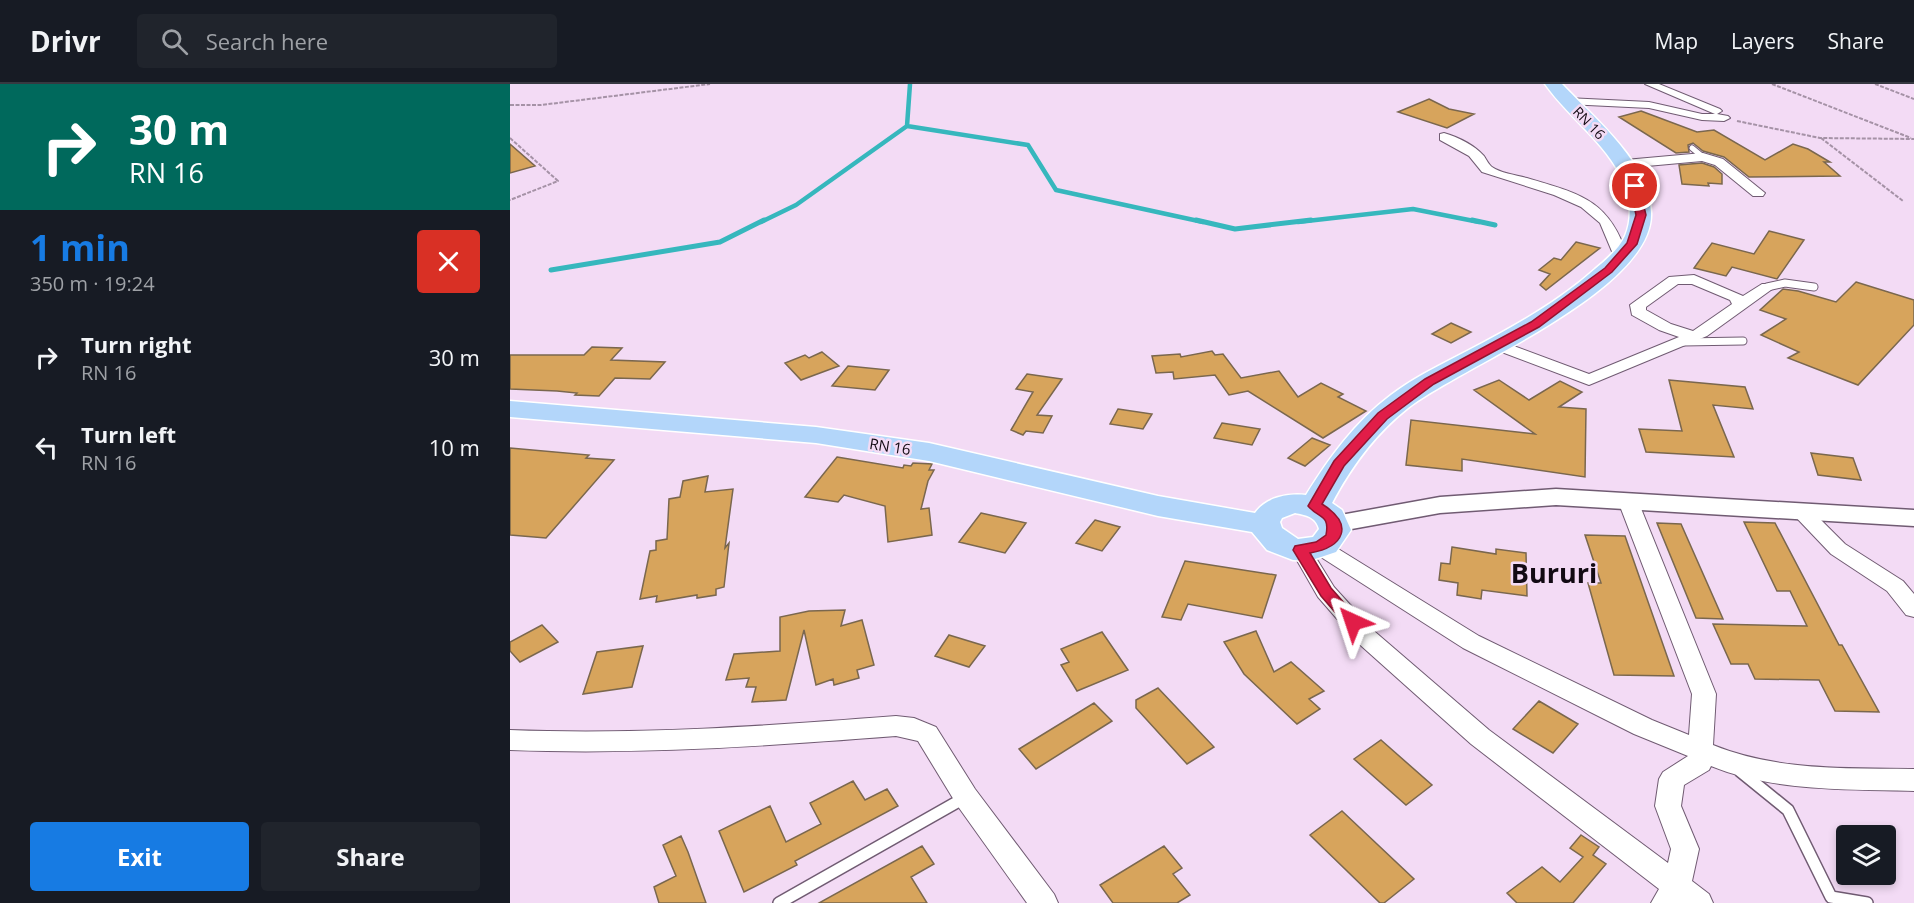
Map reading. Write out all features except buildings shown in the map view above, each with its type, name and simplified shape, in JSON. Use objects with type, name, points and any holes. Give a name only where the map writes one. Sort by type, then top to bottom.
[{"type":"main road","name":"RN 16","points":[[1318,532],[1339,464],[1382,416],[1430,382],[1535,324],[1609,270],[1632,244],[1641,215],[1635,186],[1625,164],[1560,92]]},
{"type":"main road","name":"RN 16","points":[[510,409],[816,435],[895,447],[972,461],[1158,506],[1263,524]]},
{"type":"main road","points":[[1303,503],[1318,532],[1278,544],[1264,531],[1263,524],[1266,516],[1281,506],[1303,503]]},
{"type":"street","points":[[1650,84],[1709,107],[1724,115],[1724,118]]},
{"type":"street","points":[[1560,92],[1648,105],[1702,117],[1724,118]]},
{"type":"street","points":[[1444,137],[1466,147],[1482,159],[1486,169],[1507,178],[1536,184],[1581,203],[1599,214],[1613,233],[1621,258]]},
{"type":"street","points":[[1625,164],[1684,162],[1703,157],[1719,162],[1758,193]]},
{"type":"street","points":[[1685,339],[1638,312],[1638,305],[1674,279],[1694,279],[1736,297],[1740,305]]},
{"type":"street","points":[[1497,345],[1589,380],[1701,333],[1767,287]]},
{"type":"street","points":[[1318,532],[1440,505],[1557,497],[1914,518]]},
{"type":"street","points":[[1628,501],[1704,694],[1700,763],[1672,779],[1668,806],[1685,849],[1671,894]]},
{"type":"street","points":[[1800,511],[1838,549],[1895,586],[1914,609]]},
{"type":"street","points":[[1318,532],[1471,642],[1643,727],[1731,763],[1800,777],[1914,780]]},
{"type":"street","points":[[1318,532],[1326,592],[1366,637],[1480,737],[1671,894],[1699,903]]},
{"type":"street","points":[[510,740],[582,742],[738,738],[896,726],[914,728],[927,734],[966,797],[1044,903]]},
{"type":"lane","points":[[1692,148],[1703,157]]},
{"type":"lane","points":[[1767,287],[1785,283],[1814,287]]},
{"type":"lane","points":[[1685,339],[1743,341]]},
{"type":"lane","points":[[1731,763],[1788,810],[1831,897],[1867,903]]},
{"type":"lane","points":[[779,903],[966,797]]},
{"type":"path","points":[[510,105],[541,105],[710,84]]},
{"type":"path","points":[[1772,84],[1914,139]]},
{"type":"path","points":[[1875,84],[1914,99]]},
{"type":"path","points":[[1724,118],[1820,138],[1914,139]]},
{"type":"path","points":[[510,138],[558,181],[510,200]]},
{"type":"path","points":[[1820,138],[1903,201]]},
{"type":"waterway","points":[[907,126],[910,84]]},
{"type":"waterway","points":[[761,222],[796,205],[907,126]]},
{"type":"waterway","points":[[907,126],[1028,145],[1056,190],[1203,222]]},
{"type":"waterway","points":[[1298,222],[1413,209],[1479,222]]},
{"type":"waterway","points":[[551,270],[720,242],[764,220]]},
{"type":"waterway","points":[[1196,220],[1235,229],[1311,220]]},
{"type":"waterway","points":[[1472,220],[1495,225]]},
{"type":"district","name":"Bururi","points":[[1554,574]]},
{"type":"route","points":[[1353,622],[1326,592],[1300,550],[1320,547],[1333,537],[1335,524],[1332,517],[1315,506],[1339,464],[1382,416],[1405,399],[1430,382],[1535,324],[1609,270],[1632,244],[1641,215],[1635,186]]}]
